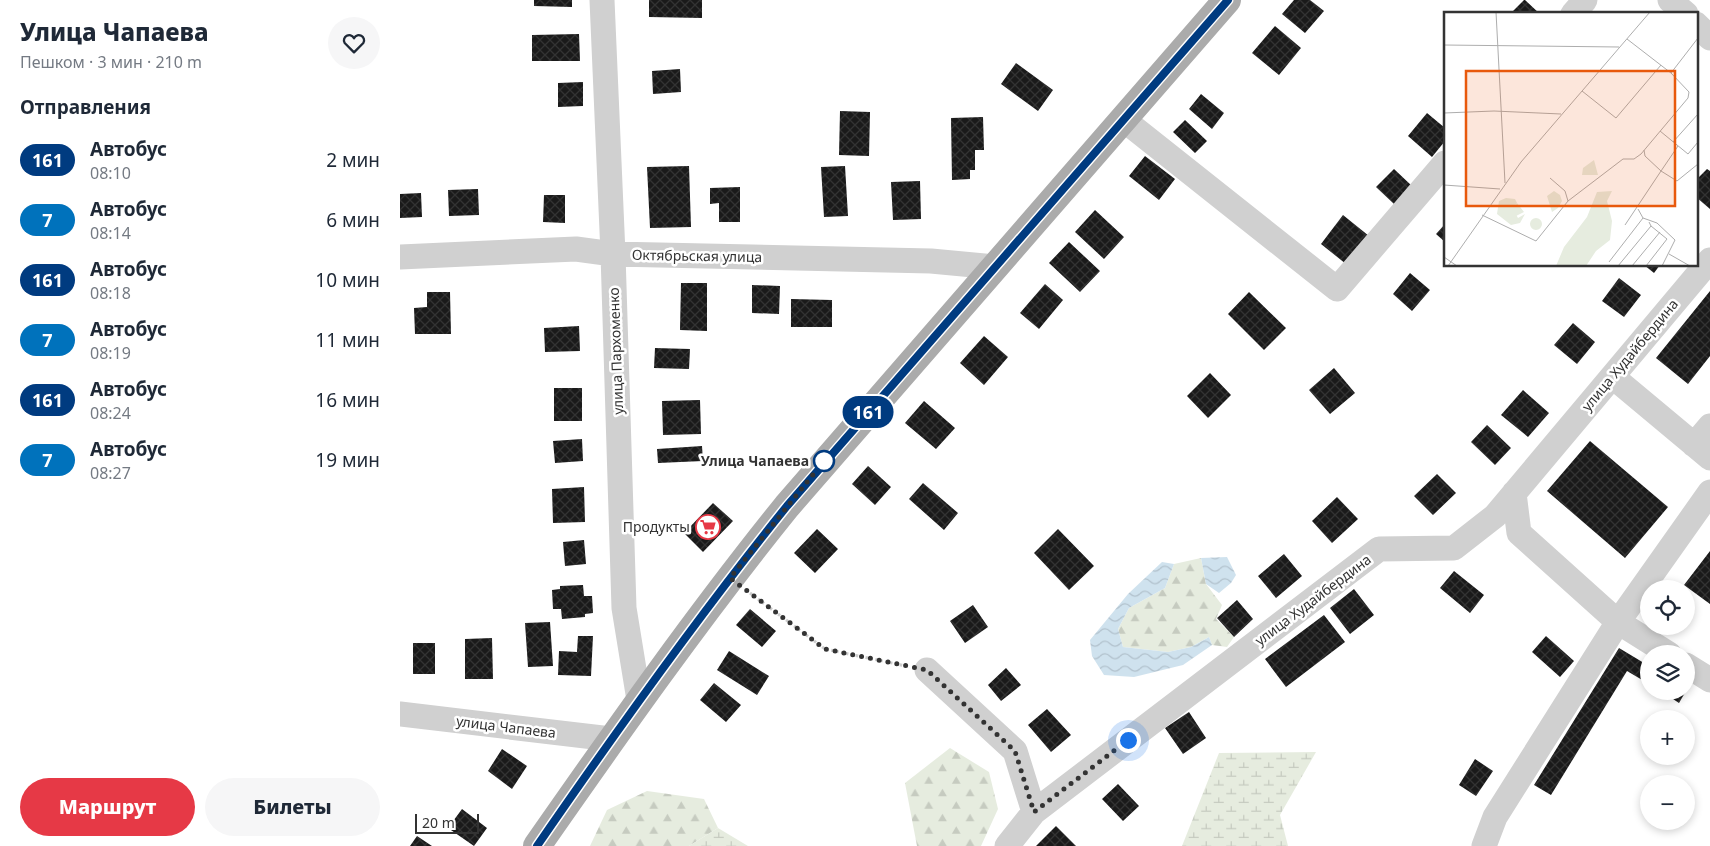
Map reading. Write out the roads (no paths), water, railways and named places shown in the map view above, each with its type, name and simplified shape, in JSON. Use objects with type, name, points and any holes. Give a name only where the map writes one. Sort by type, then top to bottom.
[{"type":"main road","points":[[537,846],[639,700],[730,578],[824,461],[1228,0]]},
{"type":"street","name":"улица Пархоменко","points":[[602,0],[613,254],[624,608],[639,700]]},
{"type":"street","points":[[1575,12],[1585,0]]},
{"type":"street","points":[[1698,24],[1710,38]]},
{"type":"street","points":[[1124,120],[1337,289],[1444,164]]},
{"type":"street","name":"Октябрьская улица","points":[[400,257],[576,249],[613,254],[930,261],[995,267]]},
{"type":"street","name":"улица Худайбердина","points":[[1007,846],[1034,812],[1379,549],[1454,548],[1495,516],[1710,260]]},
{"type":"street","points":[[1612,376],[1702,451],[1710,426]]},
{"type":"street","points":[[1484,846],[1495,817],[1618,622],[1710,492]]},
{"type":"street","points":[[1514,493],[1518,533],[1618,622],[1655,645]]},
{"type":"street","points":[[927,670],[1015,751],[1034,812]]},
{"type":"street","points":[[1695,671],[1710,680]]},
{"type":"street","name":"улица Чапаева","points":[[400,714],[611,739]]},
{"type":"water","points":[[1227,557],[1236,575],[1231,583],[1219,593],[1206,584],[1201,558]]},
{"type":"water","points":[[1162,562],[1174,564],[1165,588],[1129,608],[1118,629],[1123,647],[1168,652],[1191,647],[1209,637],[1212,645],[1183,665],[1134,677],[1104,675],[1092,656],[1090,640],[1128,594]]},
{"type":"place","name":"Улица Чапаева","points":[[824,461]]},
{"type":"place","name":"Продукты","points":[[708,527]]}]
